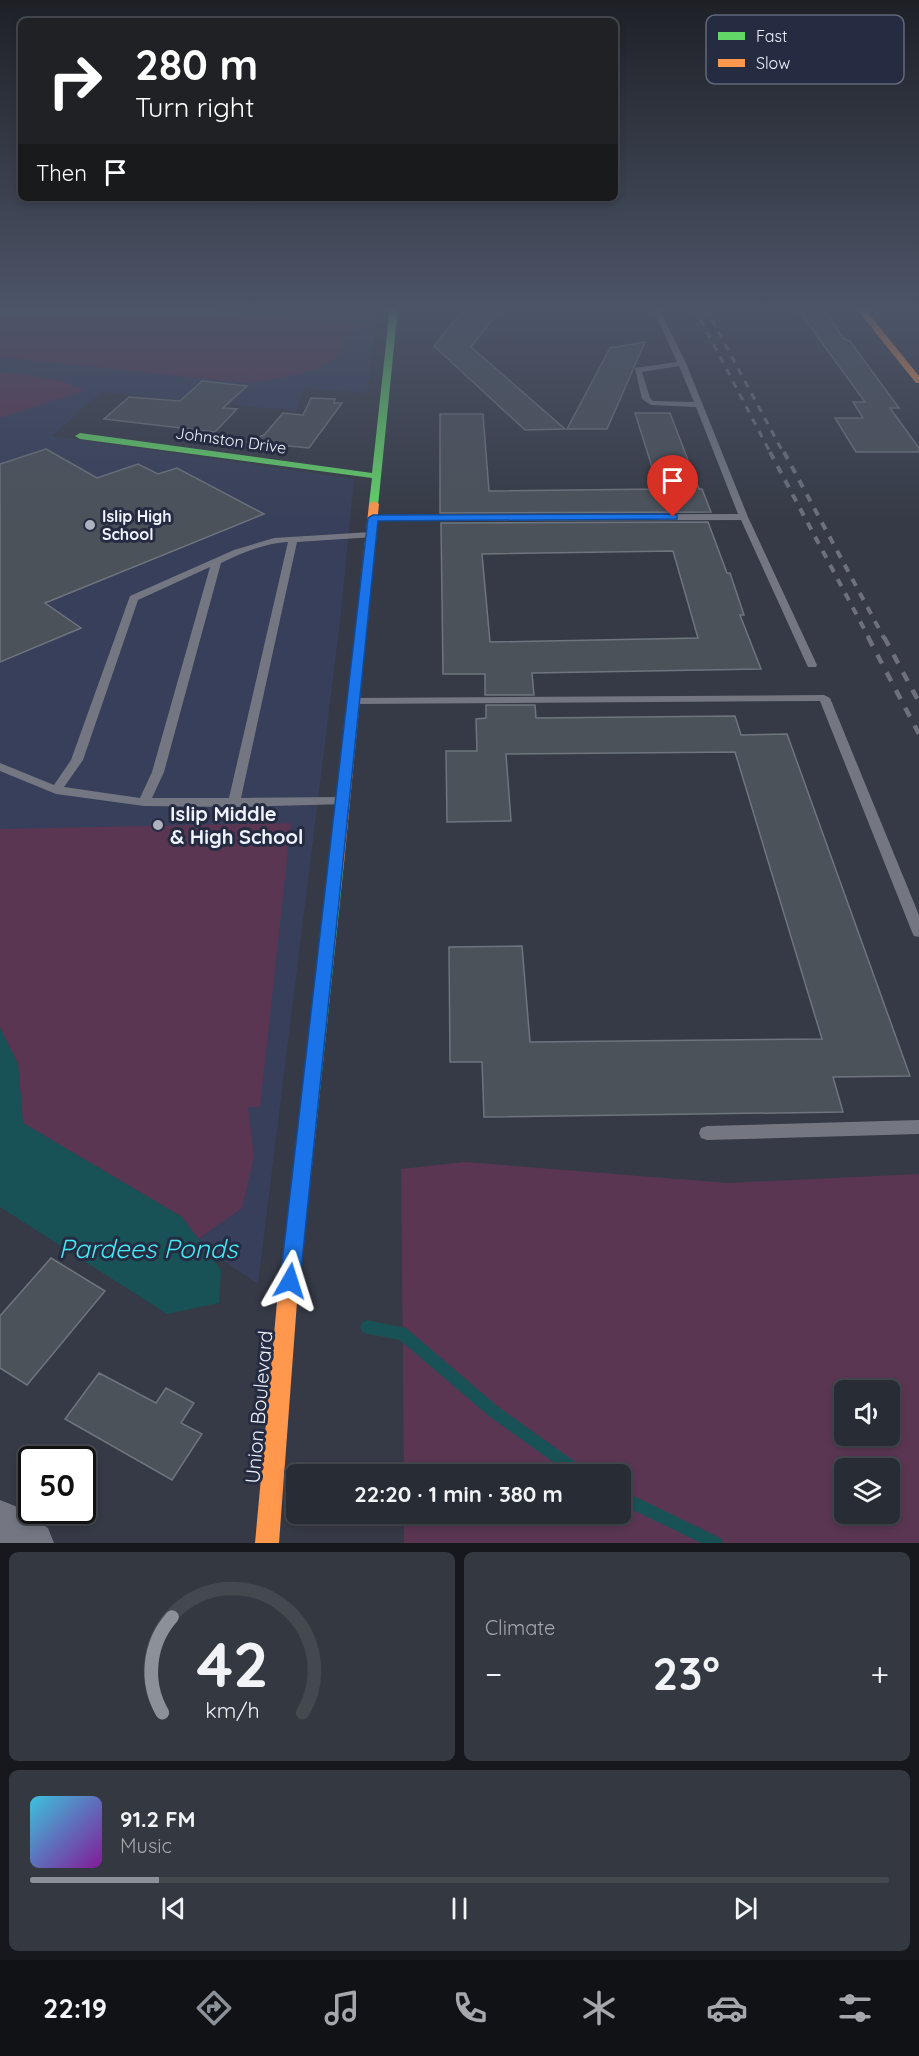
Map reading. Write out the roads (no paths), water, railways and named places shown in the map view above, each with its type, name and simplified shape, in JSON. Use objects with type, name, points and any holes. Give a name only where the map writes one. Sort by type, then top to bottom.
[{"type":"main road","name":"Union Boulevard","points":[[267,1543],[288,1302],[344,801],[387,379]]},
{"type":"main road","name":"Johnston Drive","points":[[80,436],[377,476]]},
{"type":"street","points":[[0,1521],[33,1543]]},
{"type":"lane","points":[[640,379],[646,399],[651,403],[699,405]]},
{"type":"lane","points":[[688,379],[744,517],[812,665]]},
{"type":"lane","points":[[373,518],[744,517]]},
{"type":"lane","points":[[56,790],[76,760],[134,598],[217,561],[277,540],[371,535]]},
{"type":"lane","points":[[234,803],[293,538]]},
{"type":"lane","points":[[144,802],[158,772],[217,561]]},
{"type":"lane","points":[[354,701],[824,698],[919,932]]},
{"type":"lane","points":[[0,767],[56,790],[144,802],[344,801]]},
{"type":"lane","points":[[707,1133],[919,1127]]},
{"type":"water","name":"Pardees Ponds","points":[[0,1028],[18,1064],[23,1123],[182,1217],[221,1270],[219,1303],[167,1314],[0,1207]]},
{"type":"waterway","points":[[367,1327],[403,1334],[493,1411],[567,1464]]},
{"type":"waterway","points":[[631,1502],[716,1543]]},
{"type":"railway","points":[[732,379],[771,454]]},
{"type":"railway","points":[[744,379],[784,454]]},
{"type":"railway","points":[[770,452],[869,638]]},
{"type":"railway","points":[[784,452],[884,638]]},
{"type":"railway","points":[[868,637],[919,734]]},
{"type":"railway","points":[[884,637],[919,702]]},
{"type":"place","name":"Islip High School","points":[[90,525]]},
{"type":"place","name":"Islip Middle & High School","points":[[158,825]]}]
